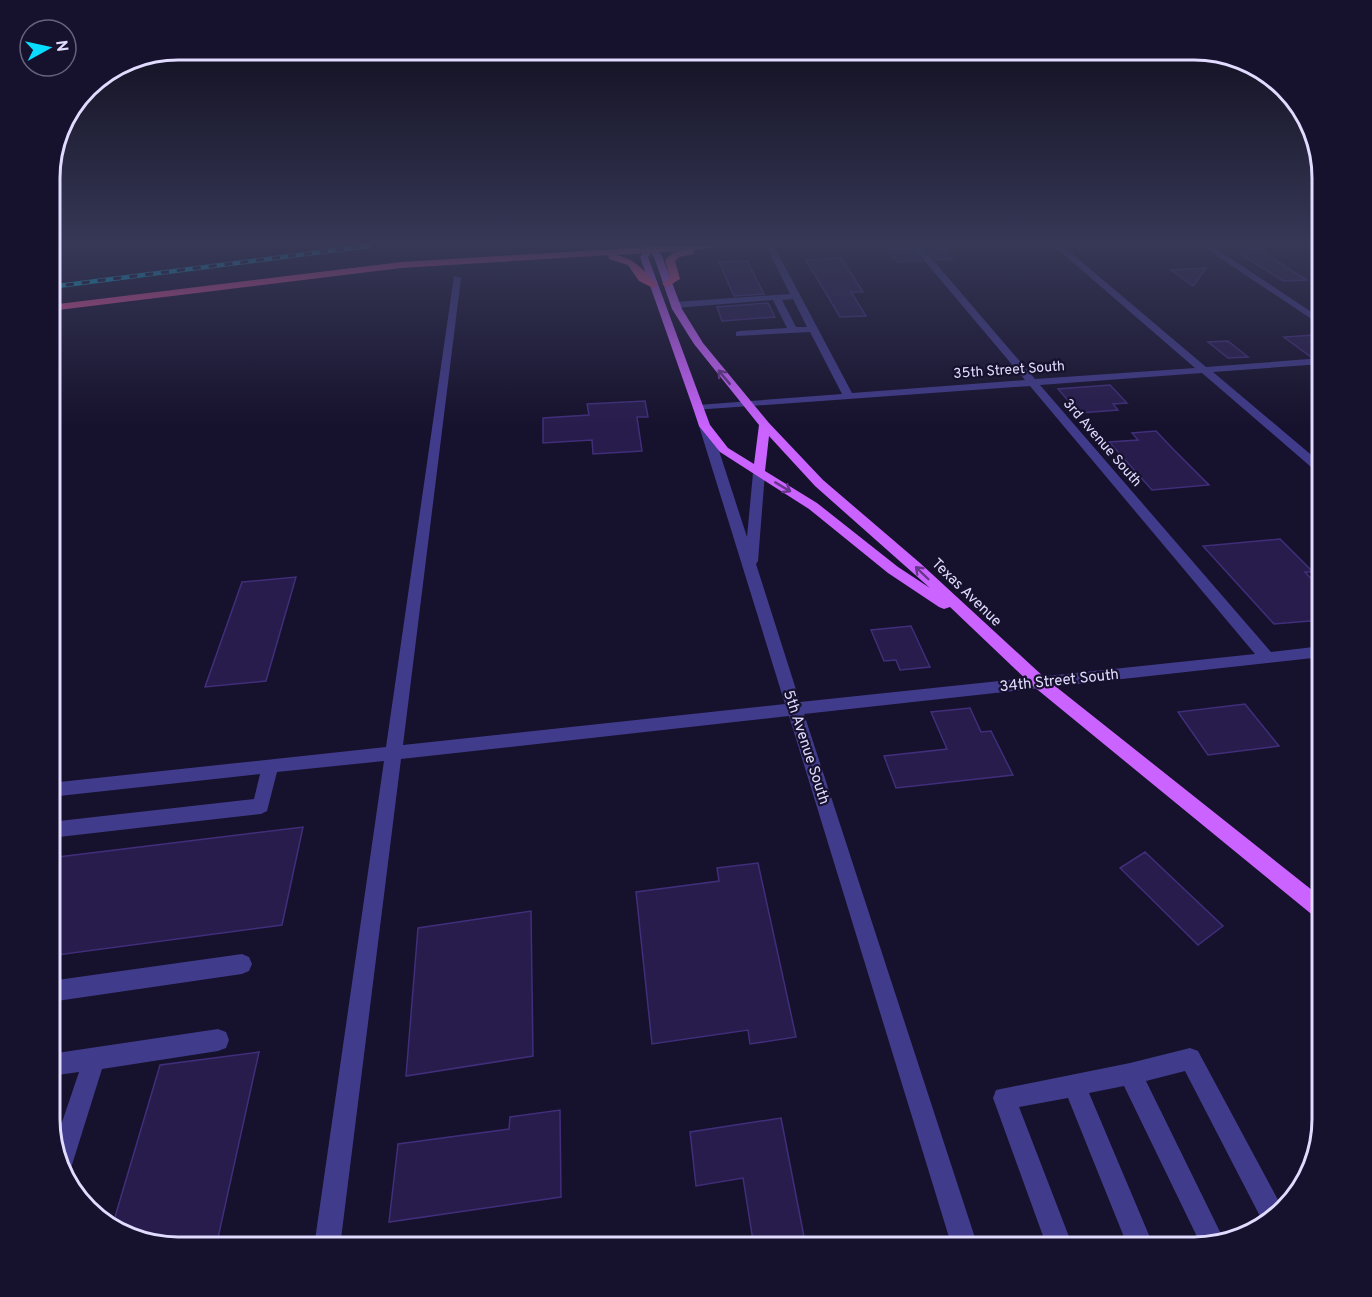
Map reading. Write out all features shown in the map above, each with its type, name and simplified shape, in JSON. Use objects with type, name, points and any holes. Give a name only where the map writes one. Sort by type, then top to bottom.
[{"type":"main road","name":"5th Avenue South","points":[[661,307],[705,426]]},
{"type":"main road","name":"Texas Avenue","points":[[677,307],[699,344],[747,404],[819,483],[915,566],[1039,682],[1312,902]]},
{"type":"main road","points":[[759,473],[765,425]]},
{"type":"main road","points":[[705,426],[724,450],[813,506],[893,570],[979,628]]},
{"type":"street","points":[[328,1237],[449,307]]},
{"type":"street","points":[[781,307],[793,330]]},
{"type":"street","points":[[801,307],[848,396]]},
{"type":"street","name":"3rd Avenue South","points":[[968,307],[1267,658]]},
{"type":"street","points":[[1129,307],[1312,462]]},
{"type":"street","points":[[1297,307],[1312,316]]},
{"type":"street","points":[[783,311],[803,310]]},
{"type":"street","points":[[739,334],[813,329]]},
{"type":"street","name":"35th Street South","points":[[698,408],[1312,362]]},
{"type":"street","name":"5th Avenue South","points":[[705,426],[962,1237]]},
{"type":"street","points":[[750,570],[759,473]]},
{"type":"street","name":"34th Street South","points":[[60,793],[270,766],[1312,653]]},
{"type":"street","points":[[60,829],[261,806],[270,766]]},
{"type":"street","points":[[60,991],[242,964]]},
{"type":"street","points":[[60,1064],[218,1040]]},
{"type":"street","points":[[64,1151],[94,1059]]},
{"type":"street","points":[[1056,1237],[1004,1098],[1131,1074],[1190,1059],[1270,1209]]},
{"type":"street","points":[[1131,1074],[1210,1236]]},
{"type":"street","points":[[1074,1085],[1137,1237]]},
{"type":"building","points":[[717,307],[770,307],[775,317],[722,321]]},
{"type":"building","points":[[834,307],[860,307],[866,316],[840,317]]},
{"type":"building","points":[[1312,335],[1312,357],[1311,357],[1284,337]]},
{"type":"building","points":[[1228,341],[1248,357],[1228,358],[1208,342]]},
{"type":"building","points":[[1110,385],[1127,403],[1113,404],[1118,410],[1079,413],[1058,389]]},
{"type":"building","points":[[645,401],[648,417],[637,417],[642,451],[593,454],[592,440],[543,443],[543,418],[589,415],[587,404]]},
{"type":"building","points":[[1156,431],[1209,485],[1152,490],[1109,442],[1138,440],[1132,433]]},
{"type":"building","points":[[1280,539],[1312,571],[1305,572],[1312,579],[1312,621],[1274,624],[1203,546]]},
{"type":"building","points":[[296,577],[266,681],[205,687],[242,582]]},
{"type":"building","points":[[911,626],[930,667],[900,670],[896,660],[884,661],[871,630]]},
{"type":"building","points":[[1245,704],[1279,746],[1208,755],[1178,712]]},
{"type":"building","points":[[970,708],[981,732],[991,731],[1013,775],[896,788],[884,756],[947,749],[931,712]]},
{"type":"building","points":[[303,827],[282,925],[60,955],[60,857]]},
{"type":"building","points":[[1145,852],[1223,926],[1198,945],[1120,868]]},
{"type":"building","points":[[758,863],[796,1037],[750,1044],[748,1030],[652,1044],[636,892],[719,881],[717,868]]},
{"type":"building","points":[[531,911],[533,1056],[406,1076],[418,928]]},
{"type":"building","points":[[259,1052],[218,1237],[155,1235],[133,1228],[115,1218],[160,1065]]},
{"type":"building","points":[[560,1110],[561,1197],[389,1222],[398,1144],[509,1129],[510,1117]]},
{"type":"building","points":[[781,1118],[804,1237],[752,1237],[743,1178],[696,1186],[690,1132]]}]
